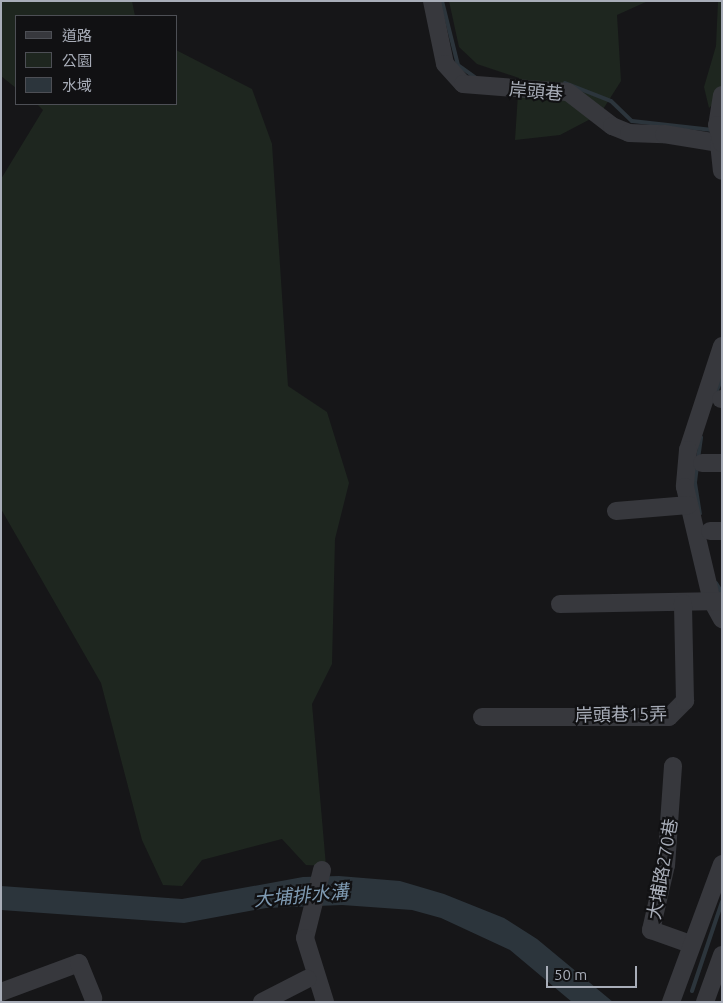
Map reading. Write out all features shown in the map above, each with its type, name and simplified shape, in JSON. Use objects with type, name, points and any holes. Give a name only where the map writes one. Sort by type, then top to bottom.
[{"type":"street","name":"岸頭巷","points":[[432,1],[445,64],[463,84],[568,92],[612,126],[629,132],[664,134],[720,143]]},
{"type":"street","points":[[722,95],[717,126],[722,171]]},
{"type":"street","points":[[722,346],[688,450],[685,487],[722,619]]},
{"type":"street","points":[[702,463],[722,463]]},
{"type":"street","points":[[616,511],[689,505]]},
{"type":"street","points":[[560,604],[717,601]]},
{"type":"street","name":"岸頭巷15弄","points":[[482,717],[669,717],[685,701],[683,603]]},
{"type":"street","name":"大埔路270巷","points":[[673,766],[666,865],[651,930],[690,944]]},
{"type":"street","points":[[671,1002],[690,944],[722,864]]},
{"type":"street","points":[[322,870],[305,938],[324,1002]]},
{"type":"street","points":[[705,1002],[722,955]]},
{"type":"street","points":[[1,992],[79,963],[93,998]]},
{"type":"street","points":[[262,1002],[307,979]]},
{"type":"green space","points":[[1,1],[132,1],[135,15],[15,15],[15,87],[1,76]]},
{"type":"green space","points":[[449,1],[648,1],[617,15],[621,81],[600,114],[560,135],[515,140],[519,78],[477,64],[459,47]]},
{"type":"green space","points":[[718,1],[722,1],[722,95],[709,108],[704,87],[716,46]]},
{"type":"green space","points":[[178,51],[252,89],[272,144],[288,386],[327,412],[349,483],[335,539],[332,664],[312,704],[326,866],[306,865],[282,839],[202,860],[182,886],[163,885],[142,840],[101,683],[1,509],[1,179],[43,110],[38,105],[178,105]]},
{"type":"water","name":"大埔排水溝","points":[[339,876],[400,881],[444,894],[504,918],[537,939],[613,1002],[572,1002],[510,950],[441,918],[412,910],[342,905],[266,908],[184,923],[1,910],[1,886],[182,899],[303,877]]},
{"type":"waterway","points":[[442,1],[458,65],[476,78]]},
{"type":"waterway","points":[[565,83],[611,101],[632,121],[713,130]]},
{"type":"waterway","points":[[715,395],[722,378]]},
{"type":"waterway","points":[[698,459],[701,437]]},
{"type":"waterway","points":[[697,466],[695,483],[700,514]]},
{"type":"waterway","points":[[716,583],[722,593]]},
{"type":"waterway","points":[[692,991],[722,902]]}]
